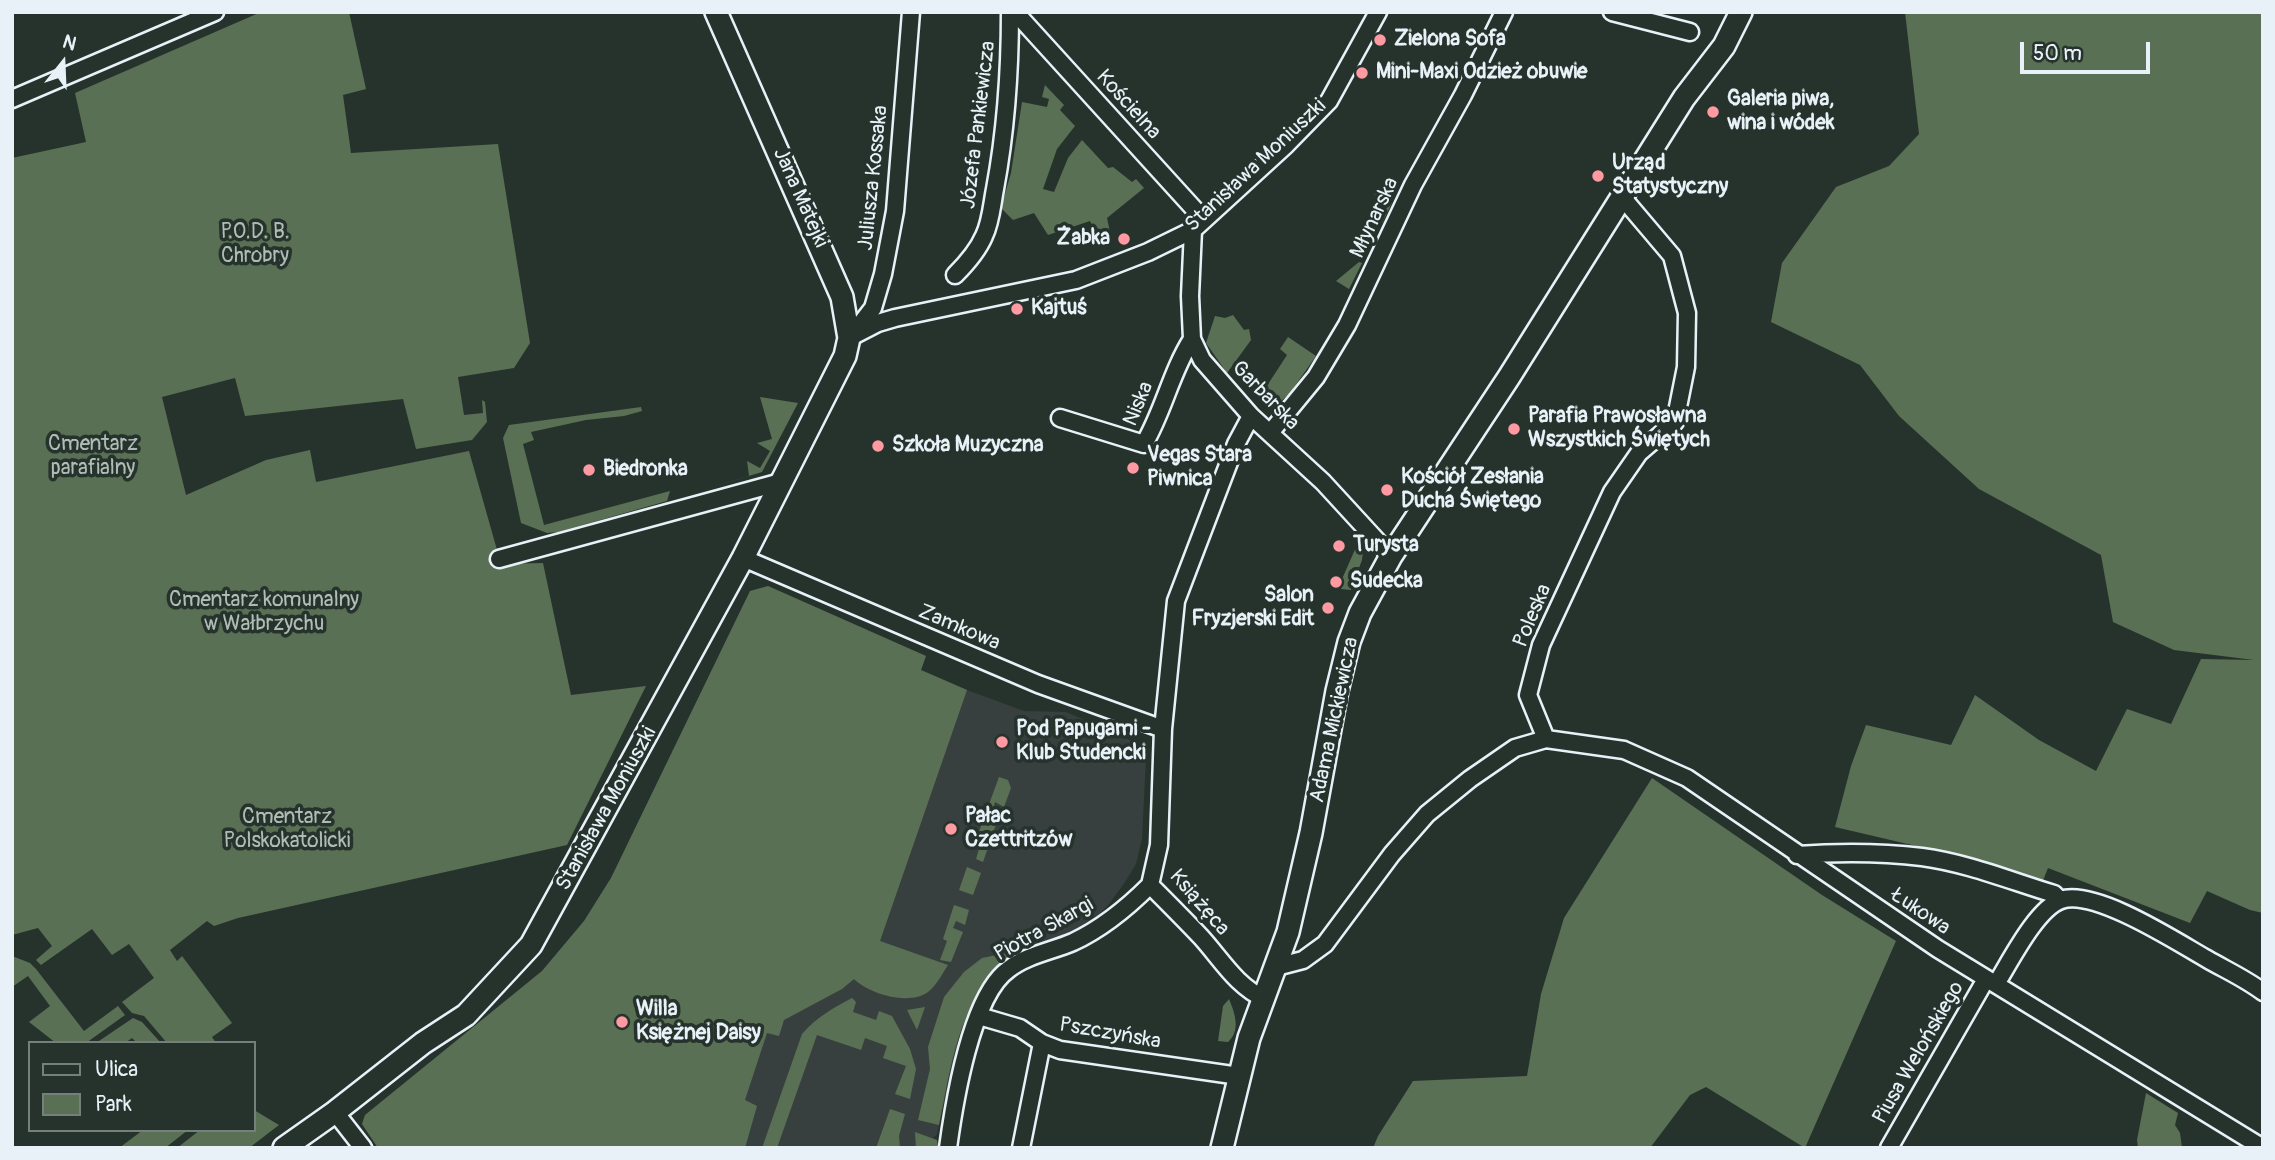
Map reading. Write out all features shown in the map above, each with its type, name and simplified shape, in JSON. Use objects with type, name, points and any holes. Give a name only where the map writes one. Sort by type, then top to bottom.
[{"type":"street","points":[[12,99],[215,12]]},
{"type":"street","name":"Jana Matejki","points":[[716,12],[842,297],[849,338],[845,356],[830,388]]},
{"type":"street","name":"Juliusza Kossaka","points":[[849,338],[873,309],[895,211],[911,12]]},
{"type":"street","name":"Kościelna","points":[[1013,12],[1196,211],[1193,230]]},
{"type":"street","name":"Józefa Pankiewicza","points":[[955,275],[984,236],[989,221],[1000,160],[1010,74],[1013,12]]},
{"type":"street","name":"Stanisława Moniuszki","points":[[849,338],[878,323],[895,318],[1076,279],[1148,252],[1193,230],[1286,145],[1329,101],[1378,12]]},
{"type":"street","name":"Młynarska","points":[[1270,433],[1316,377],[1347,325],[1413,185],[1463,95],[1504,12]]},
{"type":"street","points":[[1612,12],[1690,32]]},
{"type":"street","name":"Adama Mickiewicza","points":[[1222,1148],[1249,1038],[1288,932],[1349,642],[1360,613],[1391,556],[1684,98],[1724,46],[1741,12]]},
{"type":"street","name":"Poleska","points":[[1546,739],[1528,695],[1541,645],[1612,492],[1639,453],[1675,422],[1686,367],[1687,313],[1672,256],[1622,197]]},
{"type":"street","name":"Garbarska","points":[[1193,230],[1190,296],[1192,339],[1202,360],[1251,416],[1323,482],[1391,556]]},
{"type":"street","name":"Niska","points":[[1060,418],[1144,444],[1152,431],[1179,360],[1192,339]]},
{"type":"street","name":"Stanisława Moniuszki","points":[[284,1148],[423,1043],[466,1015],[531,945],[743,558],[830,388]]},
{"type":"street","points":[[1163,729],[1177,601],[1236,444],[1251,416]]},
{"type":"street","points":[[499,559],[781,482]]},
{"type":"street","name":"Zamkowa","points":[[743,558],[1038,684],[1163,729]]},
{"type":"street","name":"Książęca","points":[[1163,729],[1159,845],[1150,885],[1203,939],[1241,984],[1265,999]]},
{"type":"street","points":[[1276,967],[1303,960],[1325,944],[1392,854],[1426,814],[1515,748],[1546,739]]},
{"type":"street","name":"Łukowa","points":[[1546,739],[1624,750],[1687,778],[1797,855],[1991,982],[2263,1148]]},
{"type":"street","points":[[1797,855],[1851,851],[1924,858],[1968,868],[2054,894],[2060,900],[2075,898],[2096,903],[2139,920],[2261,989]]},
{"type":"street","name":"Piotra Skargi","points":[[948,1148],[968,1042],[997,980],[1008,969],[1076,941],[1132,903],[1150,885]]},
{"type":"street","name":"Piusa Welońskiego","points":[[1889,1148],[1928,1076],[1991,982],[2041,915],[2060,900]]},
{"type":"street","name":"Pszczyńska","points":[[979,1016],[1020,1028],[1042,1043],[1070,1052],[1239,1076]]},
{"type":"street","points":[[1021,1148],[1042,1043]]},
{"type":"street","points":[[335,1112],[363,1148]]},
{"type":"shaded area","points":[[768,586],[926,656],[921,670],[967,690],[1024,711],[1066,712],[1139,744],[1146,757],[1142,839],[1136,864],[1125,882],[1087,927],[1005,963],[979,990],[963,1019],[937,1134],[933,1138],[937,1140],[938,1148],[378,1148],[362,1124],[365,1115],[542,971],[584,921],[611,878],[750,591]]},
{"type":"green space","points":[[261,12],[349,12],[366,89],[343,95],[351,153],[498,144],[530,343],[514,368],[458,377],[464,415],[483,413],[482,400],[485,402],[487,422],[472,440],[416,449],[403,399],[245,416],[235,378],[162,397],[186,495],[266,460],[310,450],[316,482],[469,451],[501,564],[543,563],[571,695],[646,686],[567,845],[238,918],[214,926],[207,921],[170,950],[177,961],[182,956],[232,1023],[212,1037],[215,1041],[165,1041],[144,1016],[132,1013],[122,1002],[154,978],[129,944],[112,955],[92,929],[41,965],[36,960],[52,946],[38,928],[12,935],[12,158],[86,142],[75,93]]},
{"type":"green space","points":[[1905,12],[2263,12],[2263,913],[2207,891],[2190,923],[2048,868],[2042,883],[1929,849],[1835,827],[1851,766],[1866,725],[1951,745],[1975,695],[2039,740],[2096,771],[2127,709],[2171,724],[2201,659],[2254,660],[2174,650],[2113,622],[2101,555],[1979,489],[1899,416],[1860,365],[1771,322],[1782,263],[1836,187],[1889,166],[1919,134]]},
{"type":"green space","points":[[1045,85],[1064,105],[1060,110],[1075,126],[1057,149],[1043,189],[1054,192],[1068,158],[1082,140],[1108,168],[1113,167],[1132,182],[1136,179],[1144,188],[1107,218],[1110,232],[1096,235],[1090,221],[1048,235],[1034,213],[1013,220],[1001,208],[1011,173],[1022,102],[1047,107],[1049,99],[1042,97]]},
{"type":"green space","points":[[1374,193],[1392,203],[1382,223],[1379,216]]},
{"type":"green space","points":[[1359,262],[1362,263],[1349,289],[1336,281]]},
{"type":"green space","points":[[1233,315],[1244,330],[1249,329],[1251,340],[1227,373],[1206,343],[1215,316],[1225,318]]},
{"type":"green space","points":[[1288,337],[1316,356],[1290,393],[1280,402],[1271,393],[1262,401],[1259,398],[1287,355],[1280,349]]},
{"type":"green space","points":[[760,397],[798,403],[762,472],[749,476],[747,461],[760,468],[770,451],[757,443],[772,439]]},
{"type":"green space","points":[[641,407],[642,411],[624,416],[586,420],[531,432],[534,440],[523,444],[544,525],[670,491],[667,501],[558,532],[547,533],[521,523],[503,438],[509,425]]},
{"type":"green space","points":[[1357,545],[1363,551],[1362,560],[1351,590],[1341,589],[1342,579]]},
{"type":"green space","points":[[768,586],[926,656],[921,670],[967,690],[880,941],[948,965],[937,983],[920,996],[900,998],[869,989],[854,979],[842,989],[784,1020],[779,1036],[767,1033],[745,1100],[757,1106],[745,1148],[378,1148],[362,1124],[365,1115],[542,971],[584,921],[611,878],[750,591]]},
{"type":"green space","points":[[999,777],[1008,780],[1011,788],[1004,807],[995,802],[992,812],[1000,813],[983,862],[976,859],[982,839],[977,837]]},
{"type":"green space","points":[[1652,778],[1822,895],[1896,941],[1805,1148],[1706,1087],[1690,1095],[1650,1148],[1373,1148],[1413,1081],[1527,1076],[1541,994],[1564,918]]},
{"type":"green space","points":[[967,867],[981,873],[973,895],[959,890]]},
{"type":"green space","points":[[954,905],[969,910],[965,925],[956,921],[953,928],[963,932],[951,962],[940,960],[947,941],[943,939]]},
{"type":"green space","points":[[1037,947],[1004,965],[988,981],[966,1018],[958,1039],[939,1125],[918,1120],[930,1069],[928,1047],[944,997],[964,972],[982,958]]},
{"type":"green space","points":[[12,956],[30,963],[36,969],[84,1031],[118,1006],[125,1015],[89,1041],[53,1041],[29,1022],[50,1006],[28,976],[12,987]]},
{"type":"green space","points":[[852,998],[856,1002],[853,1012],[876,1020],[879,1011],[892,1016],[910,1049],[916,1069],[910,1099],[895,1094],[906,1066],[883,1058],[887,1046],[865,1038],[861,1050],[817,1035],[777,1148],[762,1148],[802,1034],[825,1013]]},
{"type":"green space","points":[[1229,999],[1236,1027],[1228,1042],[1218,1041],[1223,1006]]},
{"type":"green space","points":[[925,1007],[917,1030],[907,1010]]},
{"type":"green space","points":[[133,1018],[142,1022],[159,1041],[135,1041],[132,1038],[128,1041],[99,1041]]},
{"type":"green space","points":[[2146,1093],[2178,1113],[2175,1125],[2180,1133],[2182,1148],[2138,1148],[2137,1140]]},
{"type":"green space","points":[[890,1109],[905,1114],[899,1136],[900,1148],[876,1148]]},
{"type":"green space","points":[[256,1111],[279,1125],[249,1148],[177,1148],[197,1132],[256,1132]]},
{"type":"green space","points":[[140,1132],[185,1132],[165,1148],[119,1148]]},
{"type":"green space","points":[[915,1132],[937,1140],[938,1148],[916,1148]]},
{"type":"place","name":"Zielona Sofa","points":[[1380,40]]},
{"type":"place","name":"Mini-Maxi Odzież obuwie","points":[[1362,73]]},
{"type":"place","name":"Galeria piwa, wina i wódek","points":[[1713,112]]},
{"type":"place","name":"Urząd Statystyczny","points":[[1598,176]]},
{"type":"place","name":"Żabka","points":[[1124,239]]},
{"type":"place","name":"Kajtuś","points":[[1017,309]]},
{"type":"place","name":"Parafia Prawosławna Wszystkich Świętych","points":[[1514,429]]},
{"type":"place","name":"Szkoła Muzyczna","points":[[878,446]]},
{"type":"place","name":"Vegas Stara Piwnica","points":[[1133,468]]},
{"type":"place","name":"Biedronka","points":[[589,470]]},
{"type":"place","name":"Kościół Zesłania Ducha Świętego","points":[[1387,490]]},
{"type":"place","name":"Turysta","points":[[1339,546]]},
{"type":"place","name":"Sudecka","points":[[1336,582]]},
{"type":"place","name":"Salon Fryzjerski Edit","points":[[1328,608]]},
{"type":"place","name":"Pod Papugami - Klub Studencki","points":[[1002,742]]},
{"type":"place","name":"Pałac Czettritzów","points":[[951,829]]},
{"type":"place","name":"Willa Księżnej Daisy","points":[[622,1022]]},
{"type":"park label","name":"P.O.D. B. Chrobry","points":[[255,245]]},
{"type":"park label","name":"Cmentarz parafialny","points":[[93,457]]},
{"type":"park label","name":"Cmentarz komunalny w Wałbrzychu","points":[[264,613]]},
{"type":"park label","name":"Cmentarz Polskokatolicki","points":[[287,830]]}]
